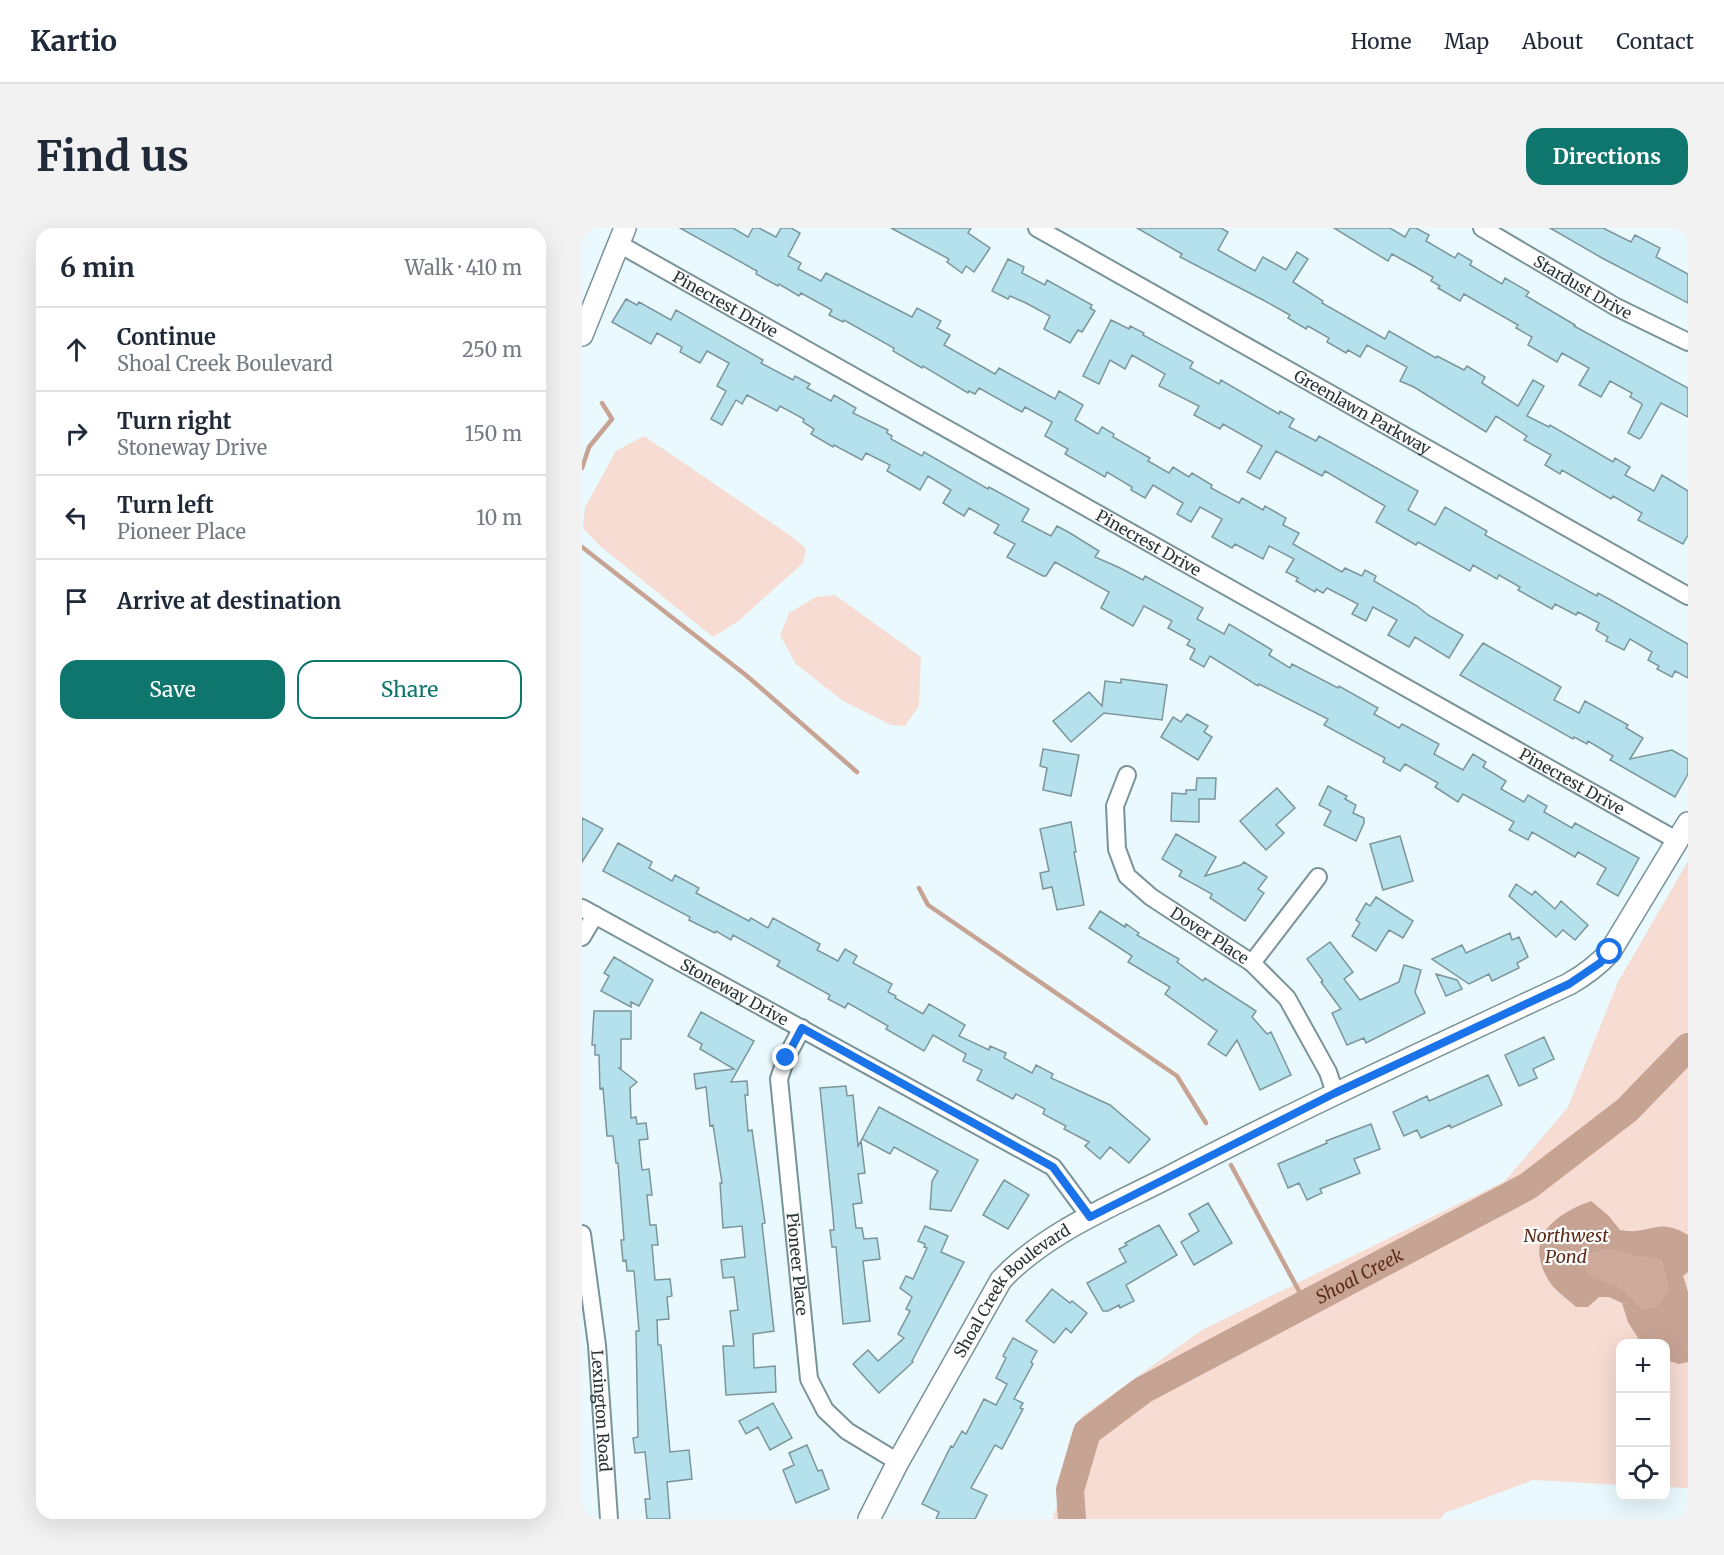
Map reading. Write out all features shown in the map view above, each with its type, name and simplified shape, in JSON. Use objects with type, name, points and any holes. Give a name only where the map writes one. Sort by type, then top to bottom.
[{"type":"street","name":"Greenlawn Parkway","points":[[1037,228],[1688,596]]},
{"type":"street","name":"Stardust Drive","points":[[1482,228],[1616,307],[1688,342]]},
{"type":"street","points":[[582,335],[622,236]]},
{"type":"street","name":"Pinecrest Drive","points":[[622,236],[1678,842]]},
{"type":"street","name":"Dover Place","points":[[1127,775],[1116,806],[1117,849],[1127,876],[1151,897],[1252,963],[1287,998],[1328,1072],[1335,1093]]},
{"type":"street","name":"Shoal Creek Boulevard","points":[[869,1519],[898,1462],[1001,1280],[1015,1265],[1090,1217],[1222,1149],[1335,1093],[1569,984],[1587,973],[1610,952],[1688,823]]},
{"type":"street","points":[[1252,963],[1318,877]]},
{"type":"street","points":[[582,937],[589,912]]},
{"type":"street","name":"Stoneway Drive","points":[[589,912],[1053,1167],[1090,1217]]},
{"type":"street","name":"Pioneer Place","points":[[802,1028],[786,1058],[779,1079],[809,1379],[825,1410],[847,1431],[898,1462]]},
{"type":"street","name":"Lexington Road","points":[[582,1234],[597,1345],[609,1519]]},
{"type":"shaded area","points":[[644,436],[791,536],[806,549],[803,563],[737,622],[713,637],[600,546],[583,528],[585,507],[616,451]]},
{"type":"shaded area","points":[[835,595],[921,657],[919,706],[905,726],[891,725],[843,701],[796,664],[780,635],[789,613],[816,597]]},
{"type":"shaded area","points":[[1688,861],[1688,1488],[1670,1487],[1670,1339],[1616,1339],[1616,1485],[1533,1480],[1445,1513],[1440,1519],[1053,1519],[1081,1417],[1202,1330],[1505,1181],[1568,1107],[1618,982]]},
{"type":"shaded area","points":[[1611,1250],[1661,1260],[1668,1288],[1657,1306],[1643,1309],[1623,1289],[1589,1277],[1585,1265],[1591,1253]]},
{"type":"water","name":"Northwest Pond","points":[[1591,1201],[1609,1216],[1620,1230],[1639,1231],[1668,1227],[1688,1235],[1688,1272],[1683,1276],[1688,1292],[1688,1362],[1679,1364],[1670,1361],[1670,1339],[1639,1339],[1628,1322],[1622,1303],[1609,1297],[1599,1297],[1588,1307],[1576,1307],[1552,1285],[1542,1266],[1539,1252],[1541,1240],[1554,1221],[1565,1213]],"holes":[[[1611,1250],[1661,1260],[1668,1288],[1657,1306],[1643,1309],[1623,1289],[1589,1276],[1585,1265],[1591,1253]]]},
{"type":"building","points":[[680,228],[733,228],[748,237],[753,228],[759,228],[776,237],[781,228],[791,228],[800,233],[788,256],[801,263],[798,269],[821,281],[826,273],[912,317],[917,308],[941,321],[937,328],[950,335],[944,345],[995,374],[999,368],[1055,399],[1059,391],[1083,405],[1075,420],[1098,434],[1102,427],[1114,434],[1113,437],[1150,458],[1148,461],[1169,473],[1173,467],[1189,477],[1192,473],[1212,485],[1211,488],[1239,503],[1242,498],[1263,510],[1265,506],[1286,518],[1283,525],[1299,533],[1293,544],[1342,572],[1345,568],[1362,576],[1365,570],[1376,576],[1374,581],[1463,635],[1449,658],[1415,637],[1409,647],[1388,635],[1397,620],[1373,607],[1366,621],[1352,614],[1358,604],[1327,588],[1323,593],[1316,589],[1315,592],[1296,581],[1298,578],[1286,572],[1294,559],[1269,546],[1263,559],[1235,544],[1232,548],[1212,537],[1222,519],[1200,507],[1191,522],[1177,514],[1183,503],[1153,485],[1145,498],[1107,472],[1105,477],[1065,454],[1068,449],[1045,436],[1052,422],[1025,407],[1022,412],[979,388],[975,394],[969,391],[968,393],[893,351],[894,348],[844,320],[843,322],[829,315],[832,310],[801,293],[799,296],[779,284],[778,286],[756,274],[757,271]]},
{"type":"building","points":[[891,228],[971,228],[968,233],[990,248],[974,272],[966,266],[962,273],[947,262],[949,259]]},
{"type":"building","points":[[1137,228],[1221,228],[1228,232],[1218,250],[1255,271],[1263,257],[1286,270],[1297,252],[1308,259],[1293,282],[1323,301],[1322,303],[1385,339],[1389,331],[1436,358],[1437,356],[1464,370],[1467,366],[1485,377],[1482,383],[1518,406],[1533,380],[1544,386],[1527,416],[1549,427],[1550,425],[1613,462],[1615,458],[1630,467],[1625,475],[1654,491],[1662,475],[1688,491],[1688,535],[1683,544],[1638,520],[1642,513],[1613,496],[1611,499],[1562,470],[1560,474],[1545,465],[1551,455],[1524,440],[1527,436],[1496,416],[1486,432],[1414,387],[1400,381],[1407,367],[1367,345],[1360,357],[1348,350],[1346,353],[1327,342],[1329,338],[1308,326],[1306,329],[1288,318],[1290,315],[1180,257],[1182,254]]},
{"type":"building","points":[[1334,228],[1390,228],[1405,237],[1410,228],[1416,228],[1429,235],[1426,241],[1455,258],[1458,253],[1472,261],[1470,265],[1502,284],[1505,278],[1529,292],[1526,296],[1574,326],[1688,388],[1688,417],[1661,403],[1639,439],[1628,433],[1642,405],[1630,397],[1632,393],[1610,381],[1601,397],[1579,385],[1589,368],[1562,353],[1557,362],[1528,345],[1532,337],[1516,328],[1518,325],[1464,294],[1460,301],[1438,288],[1440,286],[1431,281],[1433,277],[1392,254],[1388,261]]},
{"type":"building","points":[[1550,228],[1603,228],[1631,242],[1635,235],[1660,248],[1656,257],[1688,274],[1688,303],[1602,258]]},
{"type":"building","points":[[1008,259],[1024,267],[1022,273],[1045,285],[1047,280],[1092,305],[1090,308],[1095,311],[1082,332],[1078,330],[1070,343],[1044,329],[1050,316],[1010,296],[1008,299],[992,291]]},
{"type":"building","points":[[626,299],[637,305],[639,302],[671,320],[676,310],[763,360],[761,363],[793,380],[795,376],[810,384],[807,388],[831,401],[834,395],[856,408],[853,413],[888,430],[887,433],[892,436],[891,439],[922,456],[924,452],[988,489],[989,487],[1029,509],[1022,521],[1051,536],[1057,526],[1099,551],[1095,557],[1143,580],[1145,576],[1203,608],[1197,619],[1224,634],[1229,624],[1272,650],[1269,655],[1290,668],[1292,664],[1338,688],[1339,686],[1378,708],[1374,714],[1399,728],[1402,724],[1439,744],[1434,754],[1463,770],[1473,754],[1486,762],[1483,767],[1506,781],[1501,789],[1524,802],[1528,795],[1547,806],[1544,812],[1572,828],[1575,823],[1639,858],[1618,896],[1597,884],[1606,868],[1578,852],[1575,857],[1532,832],[1528,840],[1509,830],[1514,822],[1463,794],[1458,802],[1435,787],[1438,783],[1405,764],[1400,771],[1383,762],[1385,758],[1324,725],[1328,719],[1259,684],[1258,686],[1210,656],[1204,667],[1190,659],[1195,649],[1187,645],[1190,640],[1168,628],[1172,621],[1144,606],[1133,626],[1101,608],[1109,592],[1055,562],[1046,576],[1043,576],[1007,557],[1015,544],[994,533],[999,525],[969,508],[964,516],[943,503],[951,490],[928,476],[920,490],[887,471],[890,465],[866,453],[862,460],[834,445],[833,447],[811,434],[814,429],[803,422],[804,419],[780,406],[777,411],[747,395],[742,404],[736,400],[722,425],[711,419],[726,391],[717,386],[729,363],[707,351],[700,363],[680,352],[682,347],[657,333],[651,344],[612,322]]},
{"type":"building","points":[[1111,320],[1144,333],[1143,335],[1193,362],[1190,368],[1219,384],[1221,380],[1279,414],[1280,411],[1294,419],[1289,427],[1316,441],[1319,436],[1418,491],[1408,510],[1435,525],[1445,507],[1487,531],[1485,535],[1597,596],[1598,593],[1688,644],[1688,678],[1675,671],[1672,677],[1657,669],[1659,666],[1648,660],[1652,652],[1630,639],[1624,650],[1606,641],[1608,637],[1596,630],[1599,623],[1578,612],[1576,615],[1555,604],[1552,609],[1518,590],[1520,587],[1499,575],[1497,579],[1473,565],[1470,571],[1418,542],[1416,545],[1376,522],[1385,506],[1325,471],[1322,476],[1276,451],[1260,479],[1247,472],[1262,446],[1223,424],[1220,429],[1194,415],[1199,406],[1159,386],[1165,374],[1132,355],[1125,369],[1110,360],[1099,384],[1083,376]]},
{"type":"building","points":[[1483,643],[1561,687],[1554,700],[1579,713],[1585,701],[1628,725],[1626,728],[1643,738],[1630,759],[1672,750],[1688,759],[1688,774],[1675,797],[1610,760],[1613,756],[1588,741],[1587,744],[1574,737],[1573,739],[1460,675]]},
{"type":"building","points":[[1121,679],[1167,685],[1162,720],[1104,713],[1071,742],[1053,721],[1089,692],[1102,706],[1105,681],[1121,683]]},
{"type":"building","points":[[1187,714],[1208,726],[1204,732],[1212,737],[1198,760],[1161,737],[1173,717],[1181,722]]},
{"type":"building","points":[[1043,749],[1079,755],[1071,796],[1043,790],[1047,768],[1040,766]]},
{"type":"building","points":[[1197,778],[1216,778],[1215,799],[1199,799],[1199,822],[1171,821],[1172,793],[1186,794],[1186,790],[1196,790]]},
{"type":"building","points":[[1328,786],[1347,796],[1345,799],[1356,805],[1353,813],[1364,818],[1356,841],[1324,825],[1331,811],[1319,805]]},
{"type":"building","points":[[1277,788],[1295,808],[1276,825],[1284,833],[1266,850],[1240,821]]},
{"type":"building","points":[[582,818],[603,829],[582,862]]},
{"type":"building","points":[[1071,822],[1084,905],[1057,910],[1052,887],[1043,889],[1040,873],[1049,871],[1040,829]]},
{"type":"building","points":[[1176,834],[1216,857],[1205,876],[1241,865],[1244,862],[1267,877],[1258,889],[1264,893],[1245,921],[1210,898],[1212,894],[1179,876],[1182,871],[1162,859]]},
{"type":"building","points":[[1400,836],[1413,881],[1383,890],[1370,844]]},
{"type":"building","points":[[618,843],[652,862],[649,868],[672,881],[675,875],[699,888],[696,893],[749,921],[751,918],[768,928],[773,918],[820,944],[817,950],[838,961],[845,949],[857,956],[853,963],[892,984],[888,992],[896,996],[895,998],[923,1014],[929,1004],[965,1025],[959,1036],[989,1050],[990,1046],[1006,1053],[1004,1058],[1032,1073],[1036,1065],[1053,1074],[1051,1078],[1110,1105],[1150,1139],[1129,1163],[1110,1147],[1100,1159],[1085,1146],[1089,1142],[1064,1129],[1066,1126],[1043,1114],[1045,1109],[1016,1094],[1013,1099],[977,1080],[982,1070],[963,1061],[966,1054],[933,1035],[924,1051],[886,1029],[888,1026],[848,1003],[845,1008],[828,999],[830,995],[777,966],[780,961],[733,935],[731,940],[689,920],[690,917],[603,871]]},
{"type":"building","points":[[1516,884],[1532,895],[1535,891],[1555,909],[1561,901],[1588,925],[1575,940],[1563,930],[1556,937],[1509,896]]},
{"type":"building","points":[[1376,897],[1413,921],[1403,938],[1389,930],[1376,951],[1352,936],[1360,923],[1356,920],[1366,903],[1370,906]]},
{"type":"building","points":[[1100,911],[1125,927],[1126,924],[1139,933],[1137,935],[1179,959],[1177,962],[1203,981],[1205,978],[1256,1011],[1252,1017],[1267,1034],[1271,1032],[1291,1075],[1260,1090],[1237,1040],[1226,1056],[1208,1044],[1217,1031],[1165,994],[1170,987],[1128,962],[1132,956],[1089,928]]},
{"type":"building","points":[[1510,933],[1512,940],[1519,937],[1528,957],[1517,963],[1519,968],[1492,981],[1489,974],[1469,984],[1432,959],[1462,945],[1466,953]]},
{"type":"building","points":[[1330,942],[1353,972],[1344,979],[1360,1000],[1399,982],[1404,965],[1421,970],[1415,992],[1425,1013],[1366,1043],[1364,1038],[1347,1045],[1332,1013],[1341,1009],[1307,959]]},
{"type":"building","points":[[614,957],[653,980],[639,1006],[631,1002],[631,1007],[601,991],[609,976],[604,973]]},
{"type":"building","points":[[1436,974],[1457,980],[1462,989],[1446,996]]},
{"type":"building","points":[[594,1011],[631,1011],[631,1039],[621,1039],[621,1068],[619,1068],[637,1082],[630,1088],[631,1118],[636,1117],[637,1124],[646,1123],[648,1139],[639,1140],[642,1170],[649,1169],[652,1195],[647,1195],[650,1225],[656,1225],[658,1245],[652,1245],[655,1280],[670,1279],[672,1296],[667,1297],[669,1319],[657,1320],[670,1452],[689,1450],[692,1479],[667,1482],[670,1519],[647,1519],[645,1499],[650,1499],[645,1452],[635,1453],[633,1438],[638,1437],[636,1331],[639,1331],[634,1271],[627,1271],[626,1260],[623,1261],[621,1240],[624,1240],[618,1163],[616,1163],[613,1136],[607,1136],[603,1088],[600,1089],[599,1055],[595,1055],[595,1045],[592,1045]]},
{"type":"building","points":[[701,1012],[754,1041],[731,1082],[747,1081],[748,1095],[745,1095],[748,1131],[752,1130],[765,1223],[762,1224],[774,1331],[753,1334],[754,1368],[775,1366],[776,1392],[726,1395],[723,1346],[734,1346],[730,1311],[738,1310],[734,1277],[723,1278],[721,1260],[745,1257],[742,1226],[723,1228],[720,1183],[722,1183],[713,1125],[710,1126],[706,1087],[696,1089],[694,1074],[734,1069],[700,1049],[702,1044],[688,1036]]},
{"type":"building","points":[[1544,1037],[1554,1059],[1533,1069],[1537,1078],[1519,1086],[1505,1055]]},
{"type":"building","points":[[1488,1075],[1502,1105],[1451,1128],[1450,1125],[1421,1138],[1417,1130],[1404,1136],[1393,1112],[1427,1096],[1429,1101]]},
{"type":"building","points":[[846,1086],[847,1096],[853,1095],[858,1146],[861,1141],[865,1173],[858,1174],[862,1203],[853,1204],[856,1228],[862,1228],[864,1239],[877,1238],[880,1259],[863,1261],[870,1321],[843,1324],[836,1247],[832,1247],[830,1230],[834,1230],[820,1088]]},
{"type":"building","points":[[879,1107],[978,1160],[951,1211],[930,1209],[932,1181],[938,1171],[894,1147],[890,1154],[862,1139]]},
{"type":"building","points":[[1371,1124],[1380,1149],[1354,1159],[1360,1173],[1320,1189],[1322,1193],[1307,1200],[1299,1183],[1288,1188],[1278,1164],[1327,1143],[1326,1141]]},
{"type":"building","points":[[1004,1180],[1029,1195],[1008,1229],[983,1215]]},
{"type":"building","points":[[1208,1203],[1232,1243],[1194,1265],[1181,1242],[1199,1231],[1189,1214]]},
{"type":"building","points":[[1159,1225],[1177,1255],[1126,1285],[1134,1301],[1120,1308],[1119,1305],[1103,1311],[1087,1283],[1126,1262],[1119,1249],[1127,1245],[1125,1243]]},
{"type":"building","points":[[925,1226],[948,1236],[941,1252],[964,1262],[913,1362],[879,1393],[853,1364],[868,1350],[878,1361],[904,1338],[898,1334],[910,1311],[906,1309],[912,1297],[900,1288],[906,1276],[913,1279],[927,1248],[924,1247],[925,1244],[918,1241]]},
{"type":"building","points":[[1052,1289],[1087,1313],[1071,1333],[1066,1328],[1054,1343],[1026,1321]]},
{"type":"building","points":[[1013,1338],[1037,1351],[1031,1362],[1033,1364],[1014,1399],[1023,1403],[1020,1408],[1023,1409],[1002,1449],[995,1445],[971,1488],[987,1495],[975,1519],[936,1519],[939,1512],[922,1504],[951,1446],[953,1447],[962,1431],[966,1434],[984,1399],[996,1405],[1007,1384],[996,1378],[1006,1358],[1003,1356]]},
{"type":"building","points":[[773,1403],[792,1438],[770,1450],[758,1427],[746,1434],[739,1421]]},
{"type":"building","points":[[807,1445],[818,1471],[822,1470],[829,1489],[796,1503],[783,1470],[794,1465],[789,1453]]},
{"type":"waterway","points":[[582,468],[589,447],[612,419],[602,403]]},
{"type":"waterway","points":[[582,547],[747,676],[857,772]]},
{"type":"waterway","points":[[919,888],[928,905],[1177,1076],[1206,1123]]},
{"type":"waterway","name":"Shoal Creek","points":[[1072,1519],[1070,1490],[1087,1432],[1143,1390],[1528,1186],[1627,1110],[1688,1047]]},
{"type":"waterway","points":[[1231,1165],[1306,1304]]},
{"type":"route","points":[[786,1058],[802,1028],[1053,1167],[1090,1217],[1335,1093],[1569,984],[1600,963],[1610,952]]}]
